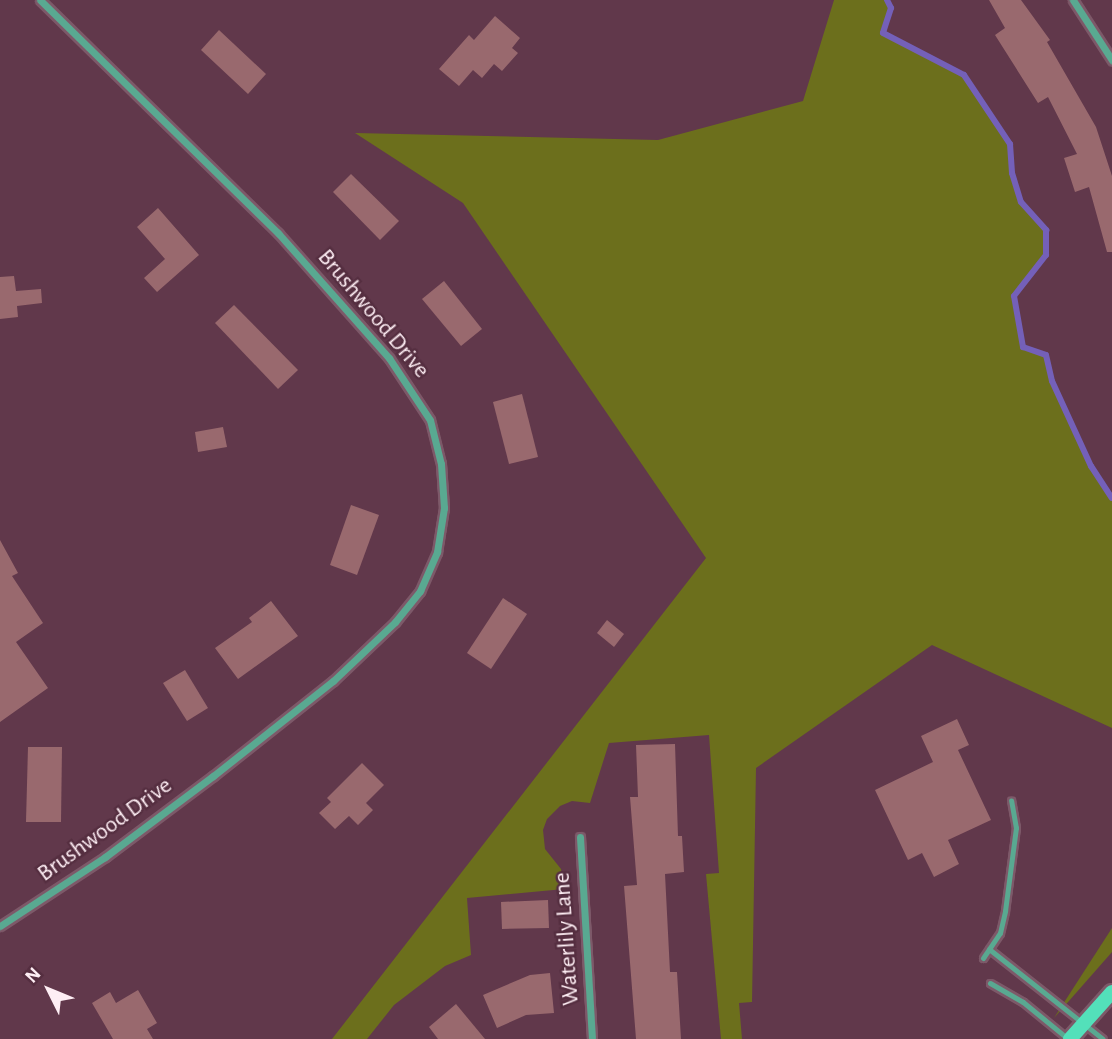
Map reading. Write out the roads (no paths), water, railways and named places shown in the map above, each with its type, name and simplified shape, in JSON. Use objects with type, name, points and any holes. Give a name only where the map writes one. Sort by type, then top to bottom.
[{"type":"main road","points":[[1069,1039],[1112,992]]},
{"type":"street","name":"Brushwood Drive","points":[[0,926],[105,857],[214,776],[333,681],[395,622],[419,591],[437,552],[444,508],[441,464],[430,420],[389,358],[331,290],[230,183],[40,0]]},
{"type":"street","points":[[1073,0],[1112,60]]},
{"type":"street","name":"Waterlily Lane","points":[[579,837],[592,1039]]},
{"type":"lane","points":[[983,958],[1000,933],[1014,855],[1016,816],[1011,800]]},
{"type":"lane","points":[[989,949],[1104,1039]]},
{"type":"lane","points":[[990,984],[1023,1002],[1069,1039]]},
{"type":"waterway","points":[[887,0],[891,8],[883,33],[964,75],[1010,144],[1012,173],[1021,202],[1046,230],[1046,255],[1014,296],[1023,347],[1046,355],[1052,381],[1091,466],[1112,498]]}]
